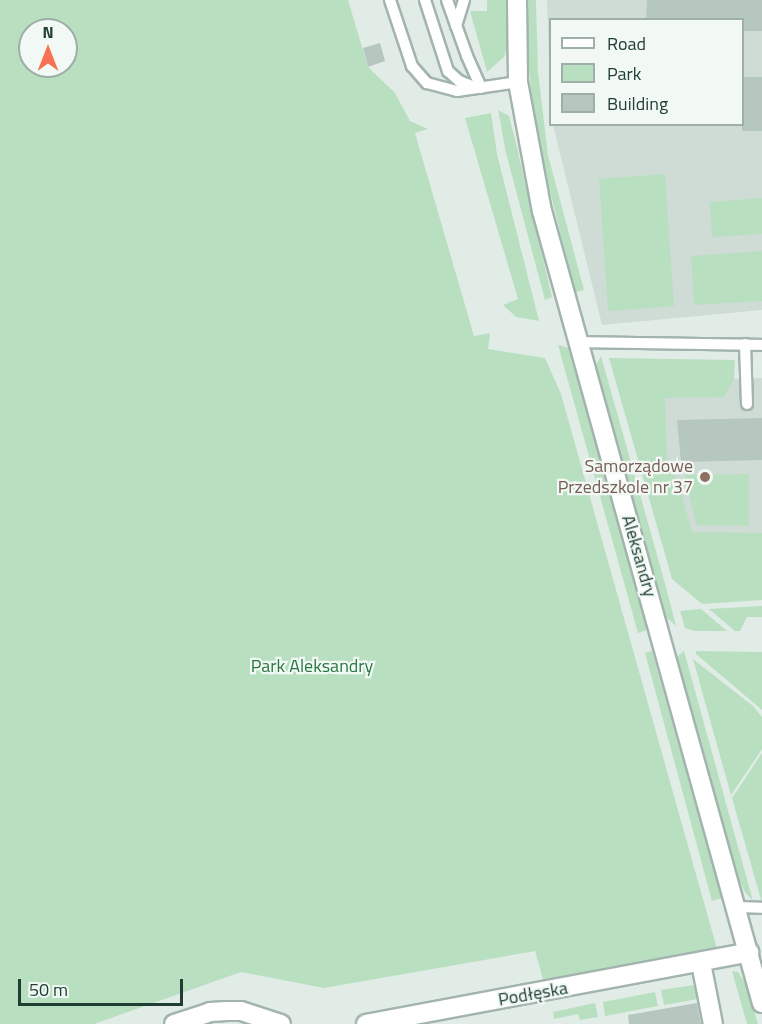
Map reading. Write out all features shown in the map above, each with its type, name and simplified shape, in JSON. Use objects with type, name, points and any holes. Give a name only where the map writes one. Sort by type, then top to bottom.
[{"type":"street","name":"Aleksandry","points":[[517,0],[518,82],[542,211],[762,1002]]},
{"type":"street","name":"Podłęska","points":[[366,1024],[701,963],[749,952]]},
{"type":"street","points":[[701,963],[713,1024]]},
{"type":"street","points":[[174,1024],[210,1012],[227,1017],[241,1011],[280,1024]]},
{"type":"lane","points":[[390,0],[412,66],[421,78],[434,86],[450,91],[518,82]]},
{"type":"lane","points":[[425,0],[448,71],[464,84],[481,88]]},
{"type":"lane","points":[[447,0],[481,88]]},
{"type":"lane","points":[[456,26],[464,0]]},
{"type":"lane","points":[[578,342],[762,345]]},
{"type":"lane","points":[[745,344],[747,404]]},
{"type":"lane","points":[[736,907],[762,908]]},
{"type":"shaded area","points":[[547,0],[762,0],[762,310],[602,325],[553,126],[744,126],[744,18],[549,18],[549,65]]},
{"type":"shaded area","name":"Samorządowe Przedszkole nr 37","points":[[762,378],[762,573],[677,577],[621,382]]},
{"type":"green space","name":"Park Aleksandry","points":[[0,0],[348,0],[368,67],[395,93],[410,121],[428,129],[415,133],[474,336],[490,333],[488,349],[545,358],[561,394],[717,949],[545,986],[535,951],[324,988],[241,972],[94,1024],[0,1024]]},
{"type":"green space","points":[[487,0],[506,0],[506,50],[504,57],[487,72],[470,11],[487,11]]},
{"type":"green space","points":[[528,0],[536,0],[538,72],[548,155],[584,290],[575,292],[541,155],[534,115],[529,72]]},
{"type":"green space","points":[[498,110],[509,116],[514,135],[552,297],[545,300],[506,153]]},
{"type":"green space","points":[[491,113],[497,154],[539,321],[516,317],[503,305],[518,299],[465,118]]},
{"type":"green space","points":[[665,174],[674,306],[608,311],[599,179]]},
{"type":"green space","points":[[762,198],[762,234],[712,237],[710,202]]},
{"type":"green space","points":[[762,251],[762,301],[694,305],[691,256]]},
{"type":"green space","points":[[558,345],[569,348],[571,353],[647,630],[638,633]]},
{"type":"green space","points":[[601,356],[676,626],[666,617],[595,367]]},
{"type":"green space","points":[[609,358],[735,360],[734,379],[724,397],[665,398],[667,466],[678,480],[692,532],[762,533],[762,600],[702,604],[672,579]]},
{"type":"green space","points":[[749,474],[749,526],[697,525],[684,478],[686,475]]},
{"type":"green space","points":[[762,606],[762,617],[747,617],[740,631],[735,631],[709,609]]},
{"type":"green space","points":[[701,609],[727,631],[695,631],[685,628],[680,611]]},
{"type":"green space","points":[[652,651],[722,898],[712,901],[645,653]]},
{"type":"green space","points":[[684,651],[753,901],[745,892],[736,873],[678,662],[678,656]]},
{"type":"green space","points":[[696,651],[762,652],[762,710],[696,654]]},
{"type":"green space","points":[[693,659],[753,706],[762,717],[762,749],[731,795]]},
{"type":"green space","points":[[762,753],[762,903],[732,798]]},
{"type":"green space","points":[[732,971],[738,972],[746,984],[758,1024],[747,1024]]},
{"type":"green space","points":[[694,985],[698,999],[664,1005],[661,990]]},
{"type":"green space","points":[[655,992],[658,1006],[605,1016],[603,1002]]},
{"type":"green space","points":[[595,1003],[598,1017],[580,1020],[578,1014],[554,1019],[553,1012]]},
{"type":"building","points":[[647,0],[762,0],[762,31],[744,31],[744,18],[646,18]]},
{"type":"building","points":[[380,43],[385,61],[368,67],[363,48]]},
{"type":"building","points":[[744,77],[762,77],[762,131],[742,131],[742,126],[744,126]]},
{"type":"building","points":[[762,418],[762,460],[681,462],[677,420]]},
{"type":"building","points":[[697,1003],[701,1024],[629,1024],[628,1015]]},
{"type":"place","name":"Samorządowe Przedszkole nr 37","points":[[705,477]]}]
